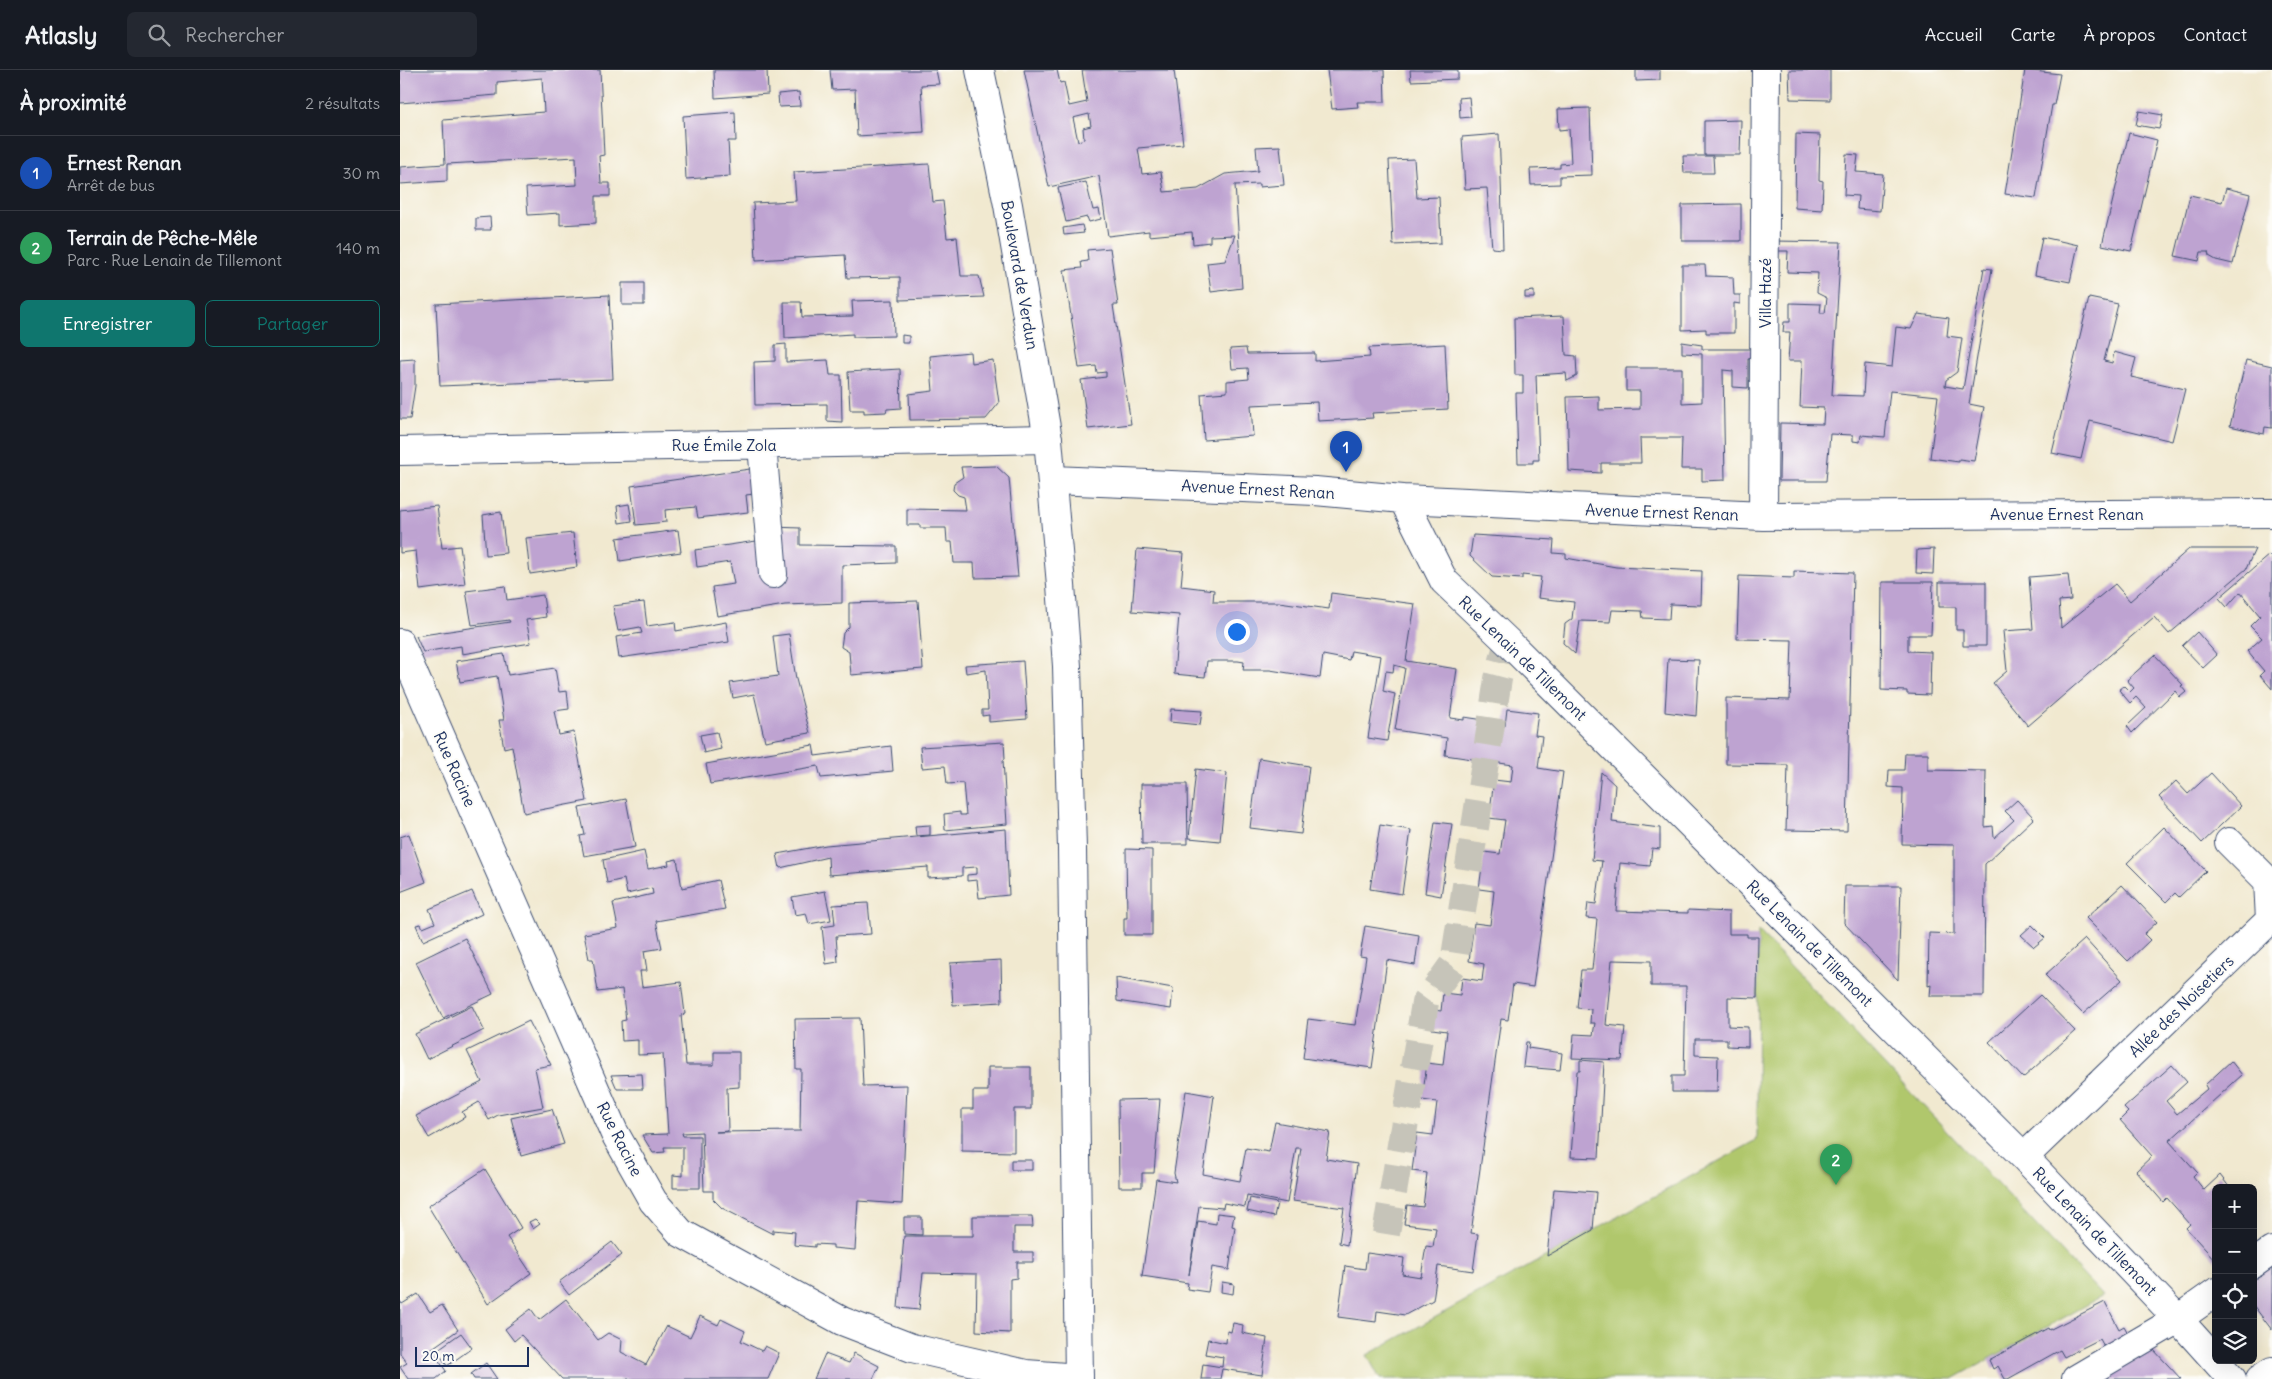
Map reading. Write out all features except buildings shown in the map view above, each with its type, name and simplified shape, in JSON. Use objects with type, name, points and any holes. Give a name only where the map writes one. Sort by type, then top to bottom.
[{"type":"street","name":"Boulevard de Verdun","points":[[980,70],[1008,205],[1048,440],[1067,666],[1072,849],[1079,1379]]},
{"type":"street","name":"Villa Hazé","points":[[1763,516],[1766,70]]},
{"type":"street","name":"Rue Émile Zola","points":[[400,451],[1048,440]]},
{"type":"street","points":[[762,445],[773,574]]},
{"type":"street","name":"Avenue Ernest Renan","points":[[1052,480],[1308,491],[1403,499],[1763,516],[2272,513]]},
{"type":"street","name":"Rue Lenain de Tillemont","points":[[1403,499],[1444,581],[1508,642],[2024,1156],[2232,1379]]},
{"type":"street","name":"Rue Racine","points":[[400,643],[614,1132],[653,1201],[681,1233],[842,1321],[912,1348],[1026,1374],[1079,1379]]},
{"type":"street","name":"Allée des Noisetiers","points":[[2024,1156],[2270,920],[2268,881],[2229,842]]},
{"type":"street","points":[[2257,1261],[2272,1251]]},
{"type":"street","points":[[2076,1379],[2178,1319],[2212,1295]]},
{"type":"street","points":[[2260,1379],[2272,1370]]},
{"type":"green space","points":[[1758,931],[2103,1296],[1953,1379],[1380,1379],[1367,1355],[1757,1140]]},
{"type":"tunnel","points":[[1386,1234],[1425,1003],[1454,963],[1498,679],[1508,642]]},
{"type":"place","name":"Ernest Renan","points":[[1346,472]]},
{"type":"place","name":"Terrain de Pêche-Mêle","points":[[1836,1185]]}]
